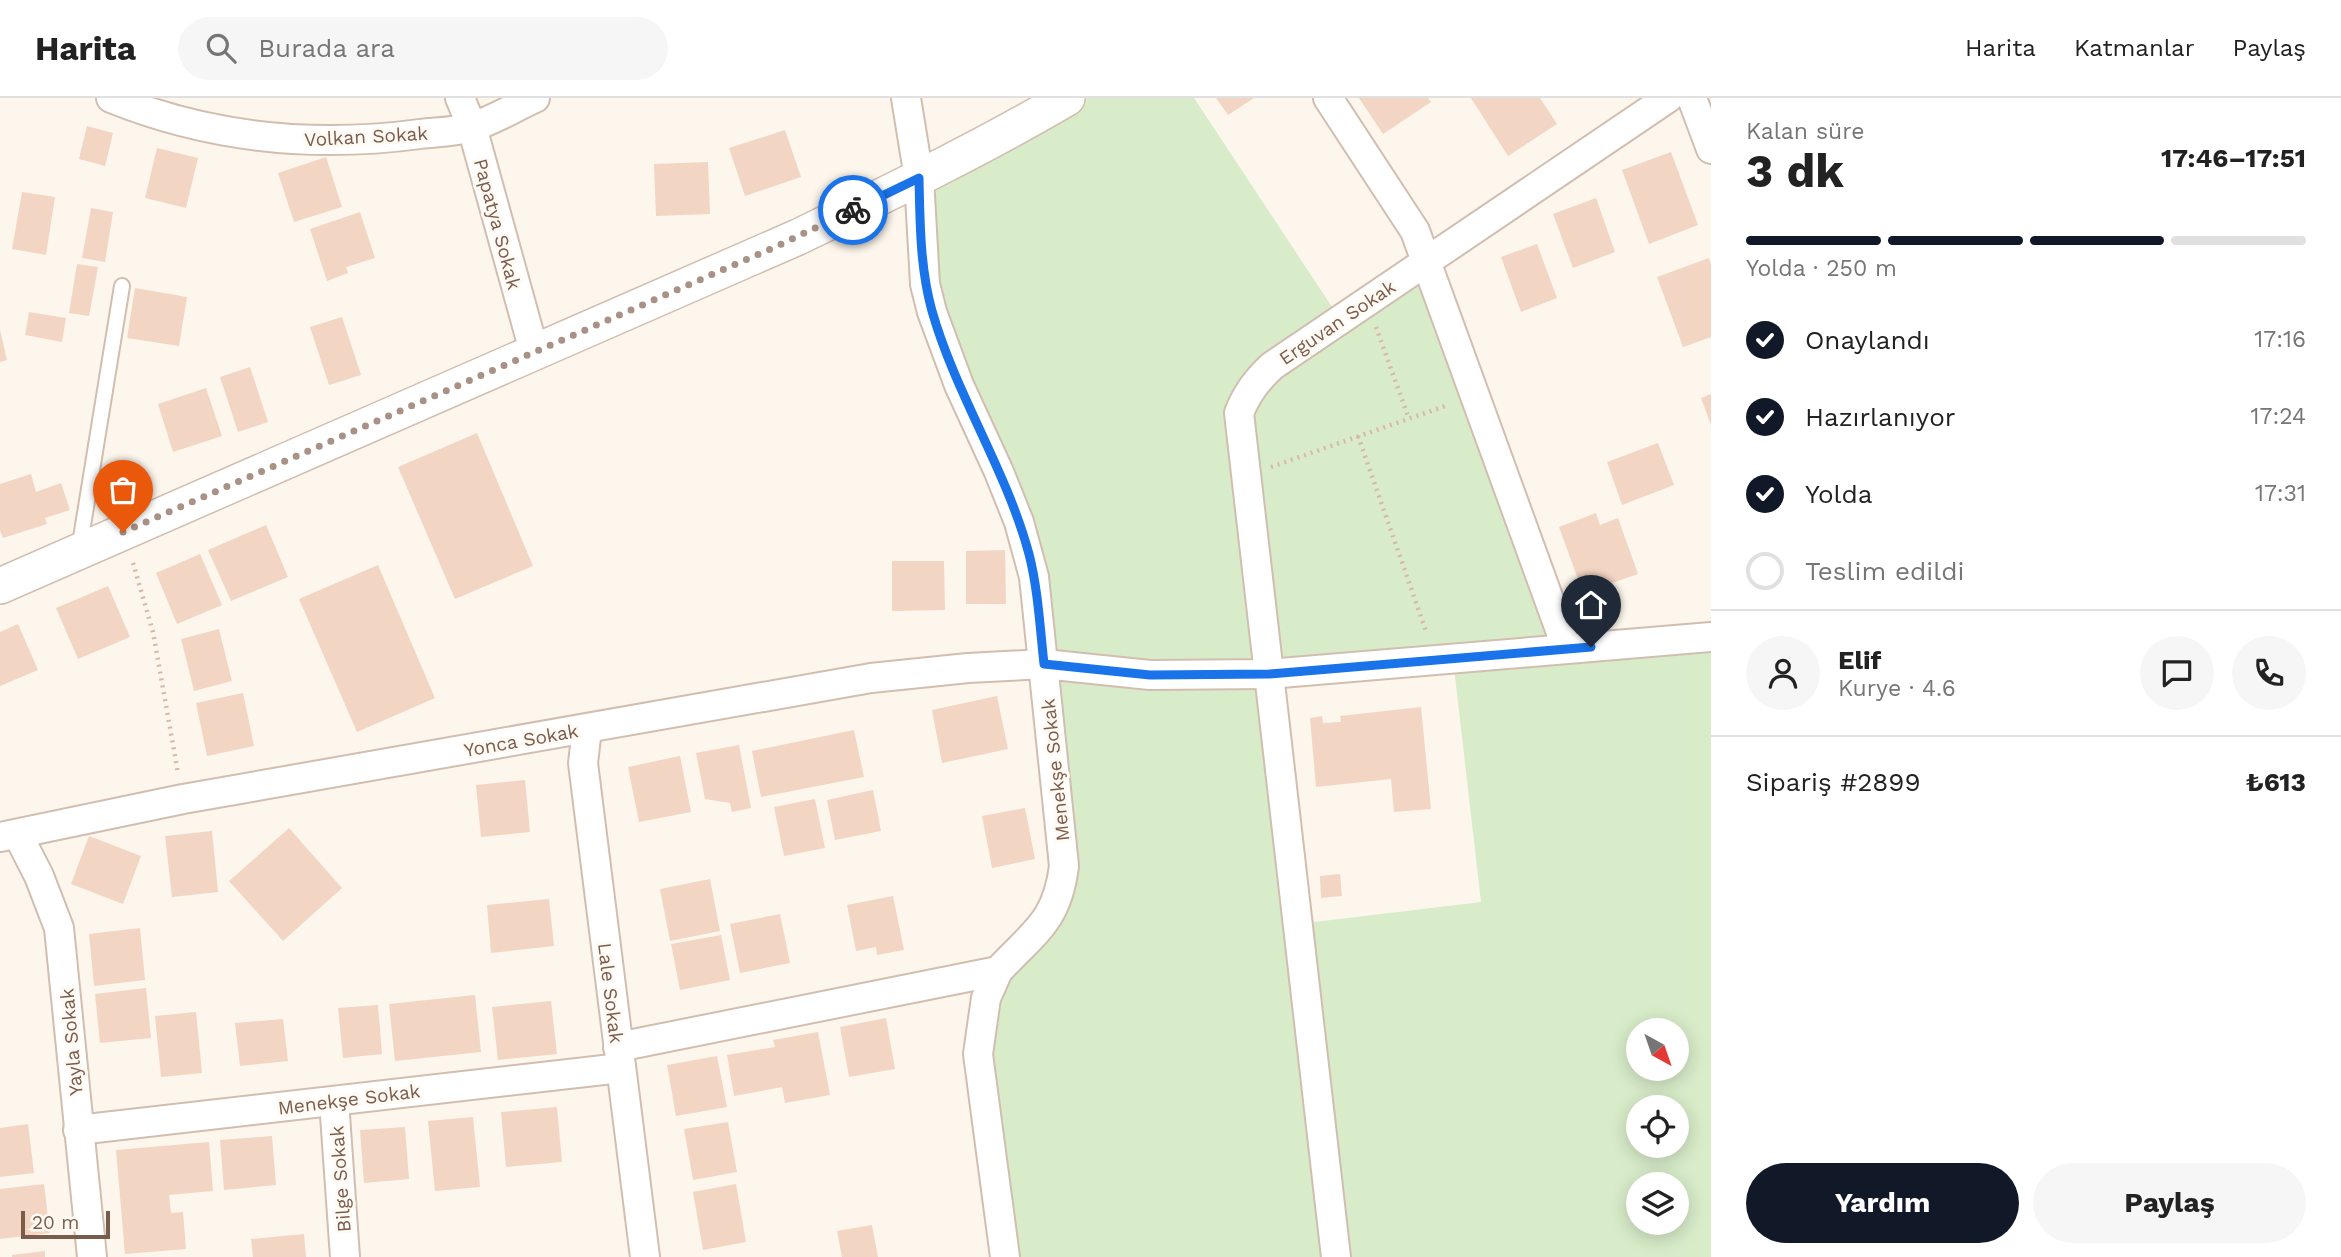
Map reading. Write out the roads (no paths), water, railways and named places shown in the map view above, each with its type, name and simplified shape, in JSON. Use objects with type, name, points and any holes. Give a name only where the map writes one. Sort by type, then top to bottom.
[{"type":"street","name":"Volkan Sokak","points":[[111,98],[147,113],[255,137],[321,141],[374,139],[472,127],[535,98]]},
{"type":"street","name":"Papatya Sokak","points":[[460,98],[472,127],[534,351]]},
{"type":"street","name":"Menekşe Sokak","points":[[78,1130],[334,1101],[619,1057],[998,971],[1040,929],[1053,911],[1061,891],[1064,866],[1034,577],[1019,522],[958,385],[932,312],[921,247],[919,178],[906,98]]},
{"type":"street","points":[[0,586],[798,237],[1009,132],[1067,98]]},
{"type":"street","points":[[1328,98],[1415,231],[1567,649]]},
{"type":"street","name":"Erguvan Sokak","points":[[1336,1257],[1239,413],[1247,394],[1272,366],[1668,98]]},
{"type":"street","points":[[1692,98],[1711,149]]},
{"type":"street","name":"Yonca Sokak","points":[[9,836],[183,799],[872,678],[968,668],[1044,664],[1150,675],[1269,674],[1711,637]]},
{"type":"street","name":"Lale Sokak","points":[[587,729],[583,763],[645,1257]]},
{"type":"street","name":"Yayla Sokak","points":[[9,836],[40,876],[59,928],[92,1257]]},
{"type":"street","points":[[998,971],[986,998],[978,1054],[1005,1257]]},
{"type":"street","name":"Bilge Sokak","points":[[334,1101],[345,1257]]},
{"type":"lane","points":[[79,552],[122,286]]}]
